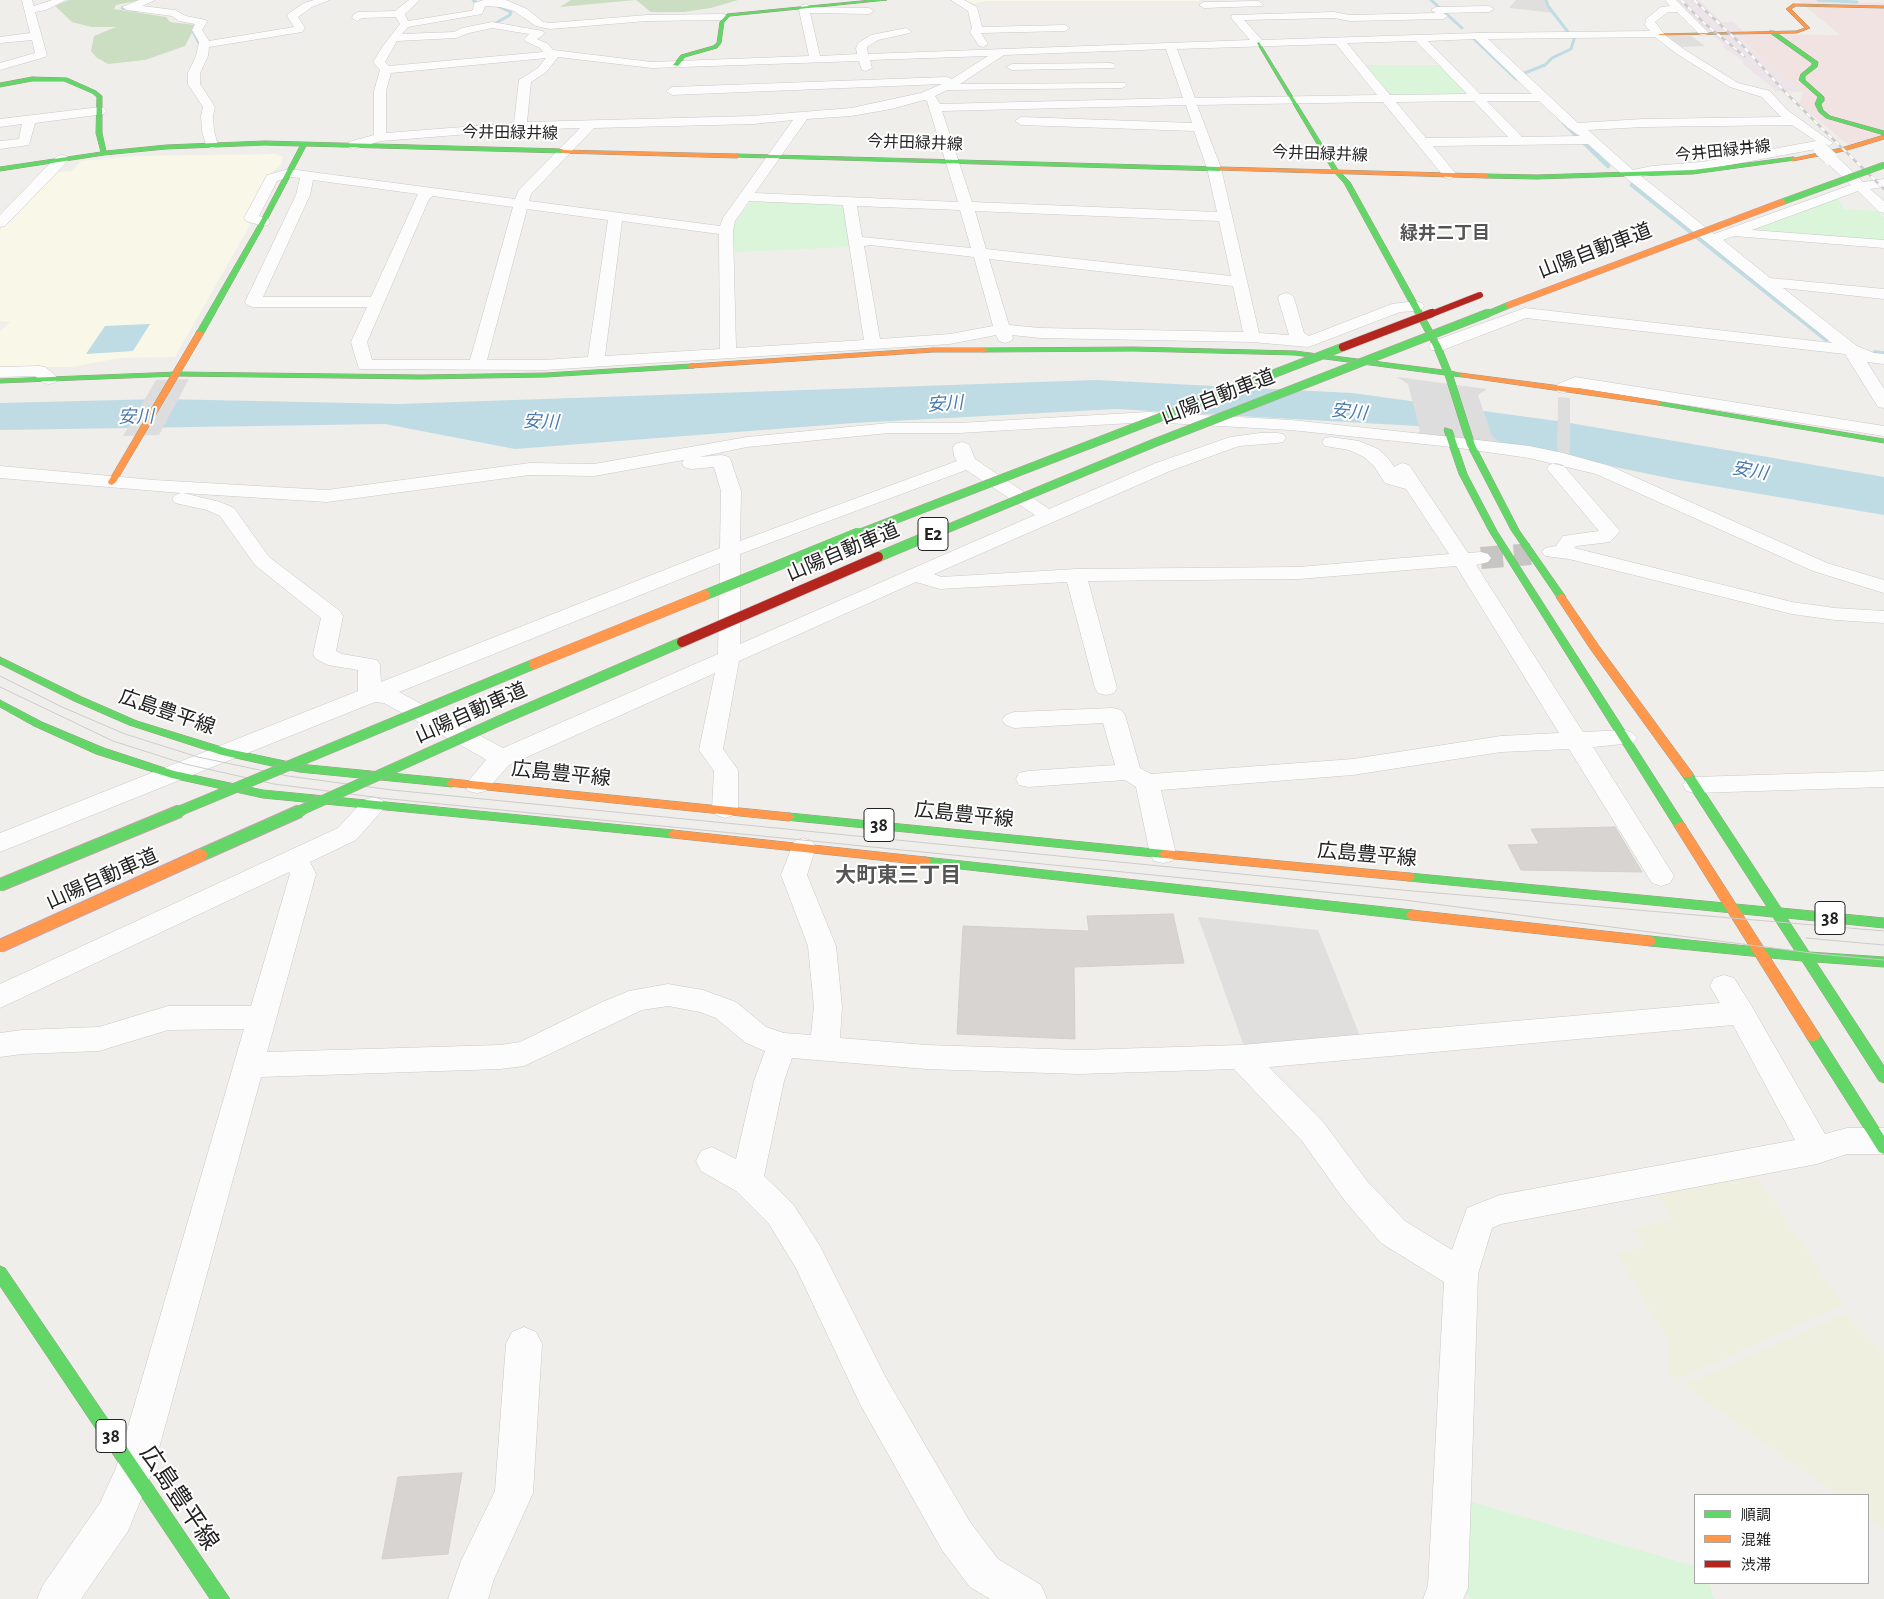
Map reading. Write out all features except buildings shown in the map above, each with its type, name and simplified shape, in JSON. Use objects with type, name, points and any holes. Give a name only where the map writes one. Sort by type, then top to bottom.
[{"type":"main road","points":[[674,78],[683,56],[714,47],[719,43],[724,18],[738,13],[885,0]]},
{"type":"main road","points":[[1659,34],[1797,32],[1808,28],[1788,9],[1797,2],[1884,7]]},
{"type":"main road","points":[[1772,32],[1815,62],[1816,66],[1803,75],[1802,80],[1821,97],[1821,101],[1818,104],[1821,111],[1828,116],[1877,131]]},
{"type":"main road","points":[[1259,43],[1336,171],[1347,182],[1437,346],[1449,375],[1461,442],[1463,474],[1493,531],[1759,953],[1883,1143]]},
{"type":"main road","points":[[0,86],[32,79],[65,79],[94,92],[100,97],[100,132],[104,153]]},
{"type":"main road","name":"今井田緑井線","points":[[0,169],[104,153],[212,145],[304,144],[1537,177],[1693,172],[1774,163],[1842,150],[1877,131],[1884,122]]},
{"type":"main road","points":[[292,168],[304,144]]},
{"type":"main road","points":[[1866,155],[1884,149]]},
{"type":"main road","points":[[1820,171],[1848,161]]},
{"type":"main road","name":"山陽自動車道","points":[[0,946],[501,720],[998,507],[1154,443],[1411,342],[1679,239],[1884,165]]},
{"type":"main road","points":[[1336,171],[1332,181],[1336,190]]},
{"type":"main road","name":"山陽自動車道","points":[[1673,224],[1701,214]]},
{"type":"main road","points":[[112,482],[263,222]]},
{"type":"main road","name":"山陽自動車道","points":[[0,886],[472,689],[859,533],[1165,414],[1488,292]]},
{"type":"main road","points":[[1396,303],[1432,378]]},
{"type":"main road","points":[[0,381],[175,376],[546,376],[933,350],[1078,349],[1295,353],[1432,378],[1449,375],[1564,388],[1884,441]]},
{"type":"main road","points":[[1446,421],[1515,530],[1595,648],[1695,785],[1884,1077]]},
{"type":"main road","name":"広島豊平線","points":[[0,660],[78,699],[133,723],[226,752],[299,768],[1163,854],[1884,923]]},
{"type":"main road","name":"38","points":[[0,703],[38,724],[100,751],[172,774],[263,794],[803,847],[1759,953],[1884,962]]},
{"type":"main road","name":"広島豊平線","points":[[0,1273],[221,1599]]},
{"type":"street","points":[[0,67],[41,55],[29,5],[42,8],[61,0]]},
{"type":"street","points":[[150,0],[127,7],[175,13],[183,19],[202,22],[198,30],[204,42],[202,56],[194,73],[194,84],[209,107],[207,116],[208,131],[212,145]]},
{"type":"street","points":[[203,45],[298,30],[300,28],[292,16],[308,5],[324,0]]},
{"type":"street","points":[[386,70],[379,62],[395,38],[402,19],[415,0]]},
{"type":"street","points":[[497,0],[523,11],[540,24],[559,26],[654,17],[724,18]]},
{"type":"street","points":[[956,0],[973,9],[975,32],[994,53]]},
{"type":"street","points":[[1426,0],[1446,18],[1472,36],[1630,174],[1851,350],[1884,403]]},
{"type":"street","points":[[1670,0],[1704,33]]},
{"type":"street","points":[[357,18],[358,15],[402,19],[472,14],[478,12],[478,5],[484,3],[501,4],[523,11]]},
{"type":"street","points":[[1204,6],[1272,4]]},
{"type":"street","points":[[815,59],[805,8],[869,11]]},
{"type":"street","points":[[1680,9],[1665,8],[1650,21],[1650,25],[1681,52],[1734,85],[1766,94],[1793,121],[1827,143],[1823,151]]},
{"type":"street","points":[[1259,43],[1236,17],[1334,15],[1350,18],[1446,18],[1490,9]]},
{"type":"street","points":[[1319,15],[1450,174]]},
{"type":"street","points":[[1277,16],[1305,42]]},
{"type":"street","points":[[395,38],[456,35],[466,30],[492,25],[539,33],[530,39],[544,46],[550,53],[652,65],[674,78],[871,83],[960,80]]},
{"type":"street","points":[[976,30],[1065,28]]},
{"type":"street","points":[[880,107],[876,104],[861,48],[862,45],[875,37],[906,31]]},
{"type":"street","points":[[674,78],[815,59],[994,53],[1012,50],[1170,46],[1223,40],[1259,43],[1472,36],[1659,34]]},
{"type":"street","points":[[0,40],[36,36]]},
{"type":"street","points":[[1419,38],[1518,140]]},
{"type":"street","points":[[1170,46],[1192,101],[1214,168],[1252,337]]},
{"type":"street","points":[[354,145],[380,137],[520,126],[802,117],[880,107],[925,96],[947,87],[980,67],[994,53]]},
{"type":"street","points":[[386,70],[559,54]]},
{"type":"street","points":[[520,126],[525,80],[542,70],[559,54]]},
{"type":"street","points":[[980,67],[1110,66]]},
{"type":"street","points":[[380,137],[380,91],[386,70]]},
{"type":"street","points":[[668,122],[674,78]]},
{"type":"street","points":[[947,87],[1121,85]]},
{"type":"street","points":[[1031,87],[1041,105]]},
{"type":"street","points":[[925,96],[932,99],[953,161],[1004,334]]},
{"type":"street","points":[[937,114],[1041,105],[1293,99],[1541,97]]},
{"type":"street","points":[[0,123],[100,111]]},
{"type":"street","points":[[937,114],[968,120]]},
{"type":"street","points":[[728,354],[727,226],[802,117]]},
{"type":"street","points":[[0,145],[25,142],[29,119]]},
{"type":"street","points":[[1006,121],[1200,127]]},
{"type":"street","points":[[1577,127],[1643,123],[1793,121]]},
{"type":"street","points":[[477,364],[522,199],[590,124]]},
{"type":"street","points":[[1423,142],[1590,140]]},
{"type":"street","points":[[1630,174],[1823,151]]},
{"type":"street","points":[[1823,151],[1884,209]]},
{"type":"street","points":[[3,218],[62,159]]},
{"type":"street","points":[[292,168],[307,175],[430,192],[522,199],[615,217],[727,226]]},
{"type":"street","points":[[263,222],[251,218],[272,178],[292,168],[727,226]]},
{"type":"street","points":[[307,175],[303,195],[253,302],[377,302]]},
{"type":"street","points":[[1713,239],[1860,186],[1884,183]]},
{"type":"street","points":[[430,192],[423,197],[359,342],[365,364],[544,365],[1040,333],[1252,337],[1308,342],[1396,303],[1416,306]]},
{"type":"street","points":[[9,197],[26,196]]},
{"type":"street","points":[[745,198],[1226,217]]},
{"type":"street","points":[[850,202],[873,344]]},
{"type":"street","points":[[596,362],[615,217]]},
{"type":"street","points":[[1734,232],[1884,244]]},
{"type":"street","points":[[857,242],[871,241],[1240,282]]},
{"type":"street","points":[[1766,282],[1884,294]]},
{"type":"street","points":[[1286,298],[1297,336],[1308,342]]},
{"type":"street","points":[[1437,346],[1525,313],[1851,350],[1871,358],[1884,359]]},
{"type":"street","points":[[933,350],[1004,334],[1078,349]]},
{"type":"street","points":[[1851,350],[1867,347],[1884,349]]},
{"type":"street","points":[[0,372],[39,371],[49,379]]},
{"type":"street","points":[[1564,388],[1575,382],[1884,431]]},
{"type":"street","points":[[618,467],[747,442],[889,428],[959,428],[1149,417],[1381,434],[1461,442],[1529,452],[1603,470],[1820,567],[1884,587]]},
{"type":"street","points":[[959,428],[963,456],[968,463],[1048,516]]},
{"type":"street","points":[[1381,434],[1384,442],[1412,483],[1472,558],[1577,740],[1661,876]]},
{"type":"street","points":[[477,785],[500,759],[1048,516],[1163,467],[1236,441],[1260,438],[1320,440],[1353,445],[1371,453],[1381,462],[1392,479],[1402,483],[1412,483]]},
{"type":"street","points":[[0,472],[154,486],[328,496],[530,470],[594,470],[722,461],[731,491],[729,656],[711,750],[726,770],[725,809]]},
{"type":"street","points":[[0,843],[731,551],[968,463]]},
{"type":"street","points":[[1556,469],[1610,531],[1603,538],[1570,540],[1557,553],[1792,608],[1835,614],[1884,617]]},
{"type":"street","points":[[154,486],[162,495],[213,506],[227,512],[262,561],[332,616],[324,654],[336,660],[369,665],[370,694]]},
{"type":"street","points":[[915,575],[940,583],[1076,575],[1298,573],[1472,558]]},
{"type":"street","points":[[1076,575],[1106,688]]},
{"type":"street","points":[[370,694],[390,697],[491,751],[500,759]]},
{"type":"street","points":[[1014,720],[1114,715],[1138,777],[1163,854]]},
{"type":"street","points":[[1028,779],[1138,777],[1353,767],[1501,744],[1625,738]]},
{"type":"street","points":[[1695,785],[1884,779]]},
{"type":"street","points":[[0,997],[347,834],[373,806]]},
{"type":"street","points":[[803,847],[794,875],[822,946],[828,1007],[824,1049]]},
{"type":"street","points":[[57,1599],[114,1517],[134,1470],[303,874],[295,858]]},
{"type":"street","points":[[1724,986],[1817,1150]]},
{"type":"street","points":[[249,1065],[500,1057],[524,1054],[610,1011],[640,999],[668,995],[703,1001],[726,1010],[756,1035],[782,1045],[926,1057],[1079,1062],[1242,1057],[1741,1013]]},
{"type":"street","points":[[0,1045],[22,1042],[99,1039],[168,1018],[262,1017]]},
{"type":"street","points":[[747,1181],[769,1081],[782,1045]]},
{"type":"street","points":[[1242,1057],[1313,1132],[1356,1191],[1393,1232],[1461,1274]]},
{"type":"street","points":[[1443,1599],[1448,1588],[1461,1274],[1479,1218],[1500,1210],[1817,1150],[1847,1141],[1883,1143]]},
{"type":"street","points":[[712,1161],[747,1181],[782,1214],[808,1257],[873,1391],[956,1536],[984,1573],[1026,1599]]},
{"type":"street","points":[[468,1599],[475,1575],[514,1493],[524,1344]]},
{"type":"shaded area","points":[[965,0],[1200,1],[985,1],[974,4]]},
{"type":"shaded area","points":[[1516,0],[1546,0],[1554,13],[1509,8]]},
{"type":"shaded area","points":[[1672,0],[1699,0],[1722,22],[1734,22],[1743,31],[1735,34],[1765,62],[1803,92],[1776,91],[1741,62],[1744,62],[1726,50],[1722,46],[1725,46],[1709,31],[1703,30]]},
{"type":"shaded area","points":[[1798,0],[1884,3],[1884,140],[1854,150],[1799,104],[1803,92],[1767,64],[1736,34],[1840,35]]},
{"type":"shaded area","points":[[1663,36],[1691,36],[1705,46],[1675,47]]},
{"type":"shaded area","points":[[276,154],[283,157],[280,166],[271,173],[245,218],[250,225],[175,357],[119,358],[72,367],[0,367],[0,331],[10,322],[0,321],[0,230],[56,172],[72,171],[81,161],[135,156]]},
{"type":"shaded area","points":[[1198,917],[1318,930],[1362,1041],[1245,1049]]},
{"type":"green space","points":[[69,0],[141,0],[116,5],[114,9],[166,17],[170,22],[196,25],[185,46],[145,60],[108,64],[96,57],[91,51],[94,36],[116,27],[91,27],[72,22],[55,6]]},
{"type":"green space","points":[[571,0],[636,0],[560,7]]},
{"type":"green space","points":[[636,0],[738,0],[711,8],[684,12],[651,12]]},
{"type":"green space","points":[[1366,65],[1439,65],[1468,95],[1390,96]]},
{"type":"green space","points":[[1837,197],[1844,209],[1878,211],[1884,218],[1884,241],[1743,230]]},
{"type":"green space","points":[[756,201],[839,205],[845,208],[851,247],[734,252],[732,232],[735,223],[750,203]]},
{"type":"green space","points":[[1750,1167],[1844,1305],[1678,1379],[1669,1373],[1670,1344],[1617,1254],[1645,1247],[1634,1228],[1672,1220],[1652,1186]]},
{"type":"green space","points":[[1847,1313],[1884,1354],[1884,1529],[1869,1518],[1869,1494],[1837,1494],[1683,1385]]},
{"type":"green space","points":[[1468,1501],[1694,1566],[1694,1584],[1709,1584],[1714,1599],[1471,1599],[1461,1588]]},
{"type":"water","points":[[150,324],[133,351],[86,354],[105,326]]},
{"type":"water","name":"安川","points":[[1096,380],[1352,393],[1564,422],[1884,477],[1884,515],[1678,480],[1417,426],[1116,409],[854,423],[515,449],[385,424],[0,430],[0,403],[161,399],[398,404]]},
{"type":"pier","points":[[1397,377],[1487,389],[1478,395],[1492,436],[1507,447],[1413,436],[1420,431],[1408,384]]},
{"type":"pier","points":[[189,379],[159,435],[123,436],[156,380]]},
{"type":"pier","points":[[1558,397],[1570,398],[1570,459],[1557,457]]},
{"type":"waterway","points":[[137,11],[122,8],[146,0]]},
{"type":"waterway","points":[[473,0],[477,3],[495,5],[511,12],[510,15],[494,24],[501,25]]},
{"type":"waterway","points":[[1431,0],[1462,28]]},
{"type":"waterway","points":[[1546,0],[1548,6],[1568,32]]},
{"type":"waterway","points":[[1818,0],[1857,2]]},
{"type":"waterway","points":[[194,28],[193,31],[199,43]]},
{"type":"waterway","points":[[1522,74],[1545,65],[1552,58],[1571,49],[1575,36]]},
{"type":"waterway","points":[[1474,39],[1516,79]]},
{"type":"waterway","points":[[1563,123],[1580,140]]},
{"type":"waterway","points":[[1579,138],[1608,166]]},
{"type":"waterway","points":[[1632,185],[1795,315]]},
{"type":"waterway","points":[[1794,313],[1826,339]]},
{"type":"waterway","points":[[1875,353],[1884,354]]},
{"type":"tunnel","points":[[1481,558],[1531,554]]},
{"type":"tram line","points":[[0,676],[62,707],[125,734],[198,757],[288,776],[392,790],[1402,890],[1884,931]]},
{"type":"tram line","points":[[0,687],[113,741],[185,764],[274,784],[381,798],[1404,900],[1819,954],[1884,960]]},
{"type":"tram line","points":[[1806,938],[1884,945]]},
{"type":"railway","points":[[1681,0],[1704,23],[1744,56]]},
{"type":"railway","points":[[1694,0],[1742,45],[1785,92],[1884,189]]},
{"type":"traffic: fast","points":[[676,65],[683,56],[715,47],[719,43],[722,22],[729,15],[885,0]]},
{"type":"traffic: fast","points":[[1772,32],[1815,62],[1815,66],[1803,75],[1802,80],[1821,97],[1821,101],[1818,104],[1821,111],[1828,117],[1884,133]]},
{"type":"traffic: fast","points":[[1259,43],[1336,171],[1347,182],[1437,346],[1450,379],[1471,445],[1515,530],[1561,597]]},
{"type":"traffic: fast","points":[[0,85],[32,79],[65,79],[94,92],[100,97],[99,133],[104,153]]},
{"type":"traffic: fast","points":[[0,169],[104,153],[166,147],[265,143],[562,151]]},
{"type":"traffic: fast","points":[[200,333],[263,222],[304,144]]},
{"type":"traffic: fast","points":[[737,156],[1220,169]]},
{"type":"traffic: fast","points":[[1486,176],[1537,177],[1693,172],[1793,159]]},
{"type":"traffic: fast","points":[[1782,202],[1884,165]]},
{"type":"traffic: fast","points":[[878,557],[1154,443],[1509,305]]},
{"type":"traffic: fast","points":[[705,595],[877,526],[1343,347]]},
{"type":"traffic: fast","points":[[984,350],[1134,349],[1295,353],[1463,375]]},
{"type":"traffic: fast","points":[[0,381],[177,374],[421,377],[546,375],[691,366]]},
{"type":"traffic: fast","points":[[1658,403],[1884,441]]},
{"type":"traffic: fast","points":[[1448,430],[1463,474],[1493,531],[1680,826]]},
{"type":"traffic: fast","points":[[201,855],[501,720],[682,642]]},
{"type":"traffic: fast","points":[[0,660],[78,699],[133,723],[226,752],[299,768],[452,783]]},
{"type":"traffic: fast","points":[[0,885],[534,664]]},
{"type":"traffic: fast","points":[[0,703],[38,724],[100,751],[172,774],[263,794],[673,834]]},
{"type":"traffic: fast","points":[[1687,774],[1884,1077]]},
{"type":"traffic: fast","points":[[789,817],[1164,854]]},
{"type":"traffic: fast","points":[[925,861],[1412,915]]},
{"type":"traffic: fast","points":[[1409,877],[1884,923]]},
{"type":"traffic: fast","points":[[1650,941],[1759,953],[1884,962]]},
{"type":"traffic: fast","points":[[1813,1036],[1884,1148]]},
{"type":"traffic: fast","points":[[0,1273],[221,1599]]},
{"type":"traffic: slow","points":[[1660,34],[1797,32],[1808,28],[1788,9],[1795,5],[1884,7]]},
{"type":"traffic: slow","points":[[1793,159],[1842,150],[1884,137]]},
{"type":"traffic: slow","points":[[562,151],[737,156]]},
{"type":"traffic: slow","points":[[1220,169],[1486,176]]},
{"type":"traffic: slow","points":[[1509,305],[1782,202]]},
{"type":"traffic: slow","points":[[112,482],[200,333]]},
{"type":"traffic: slow","points":[[691,366],[933,350],[984,350]]},
{"type":"traffic: slow","points":[[1463,375],[1658,403]]},
{"type":"traffic: slow","points":[[534,664],[705,595]]},
{"type":"traffic: slow","points":[[1561,597],[1595,648],[1687,774]]},
{"type":"traffic: slow","points":[[452,783],[789,817]]},
{"type":"traffic: slow","points":[[1680,826],[1813,1036]]},
{"type":"traffic: slow","points":[[673,834],[925,861]]},
{"type":"traffic: slow","points":[[1164,854],[1409,877]]},
{"type":"traffic: slow","points":[[0,946],[201,855]]},
{"type":"traffic: slow","points":[[1412,915],[1650,941]]},
{"type":"traffic: jam","points":[[1343,347],[1480,295]]},
{"type":"traffic: jam","points":[[682,642],[878,557]]},
{"type":"district","name":"緑井二丁目","points":[[1445,234]]},
{"type":"district","name":"大町東三丁目","points":[[898,876]]}]
